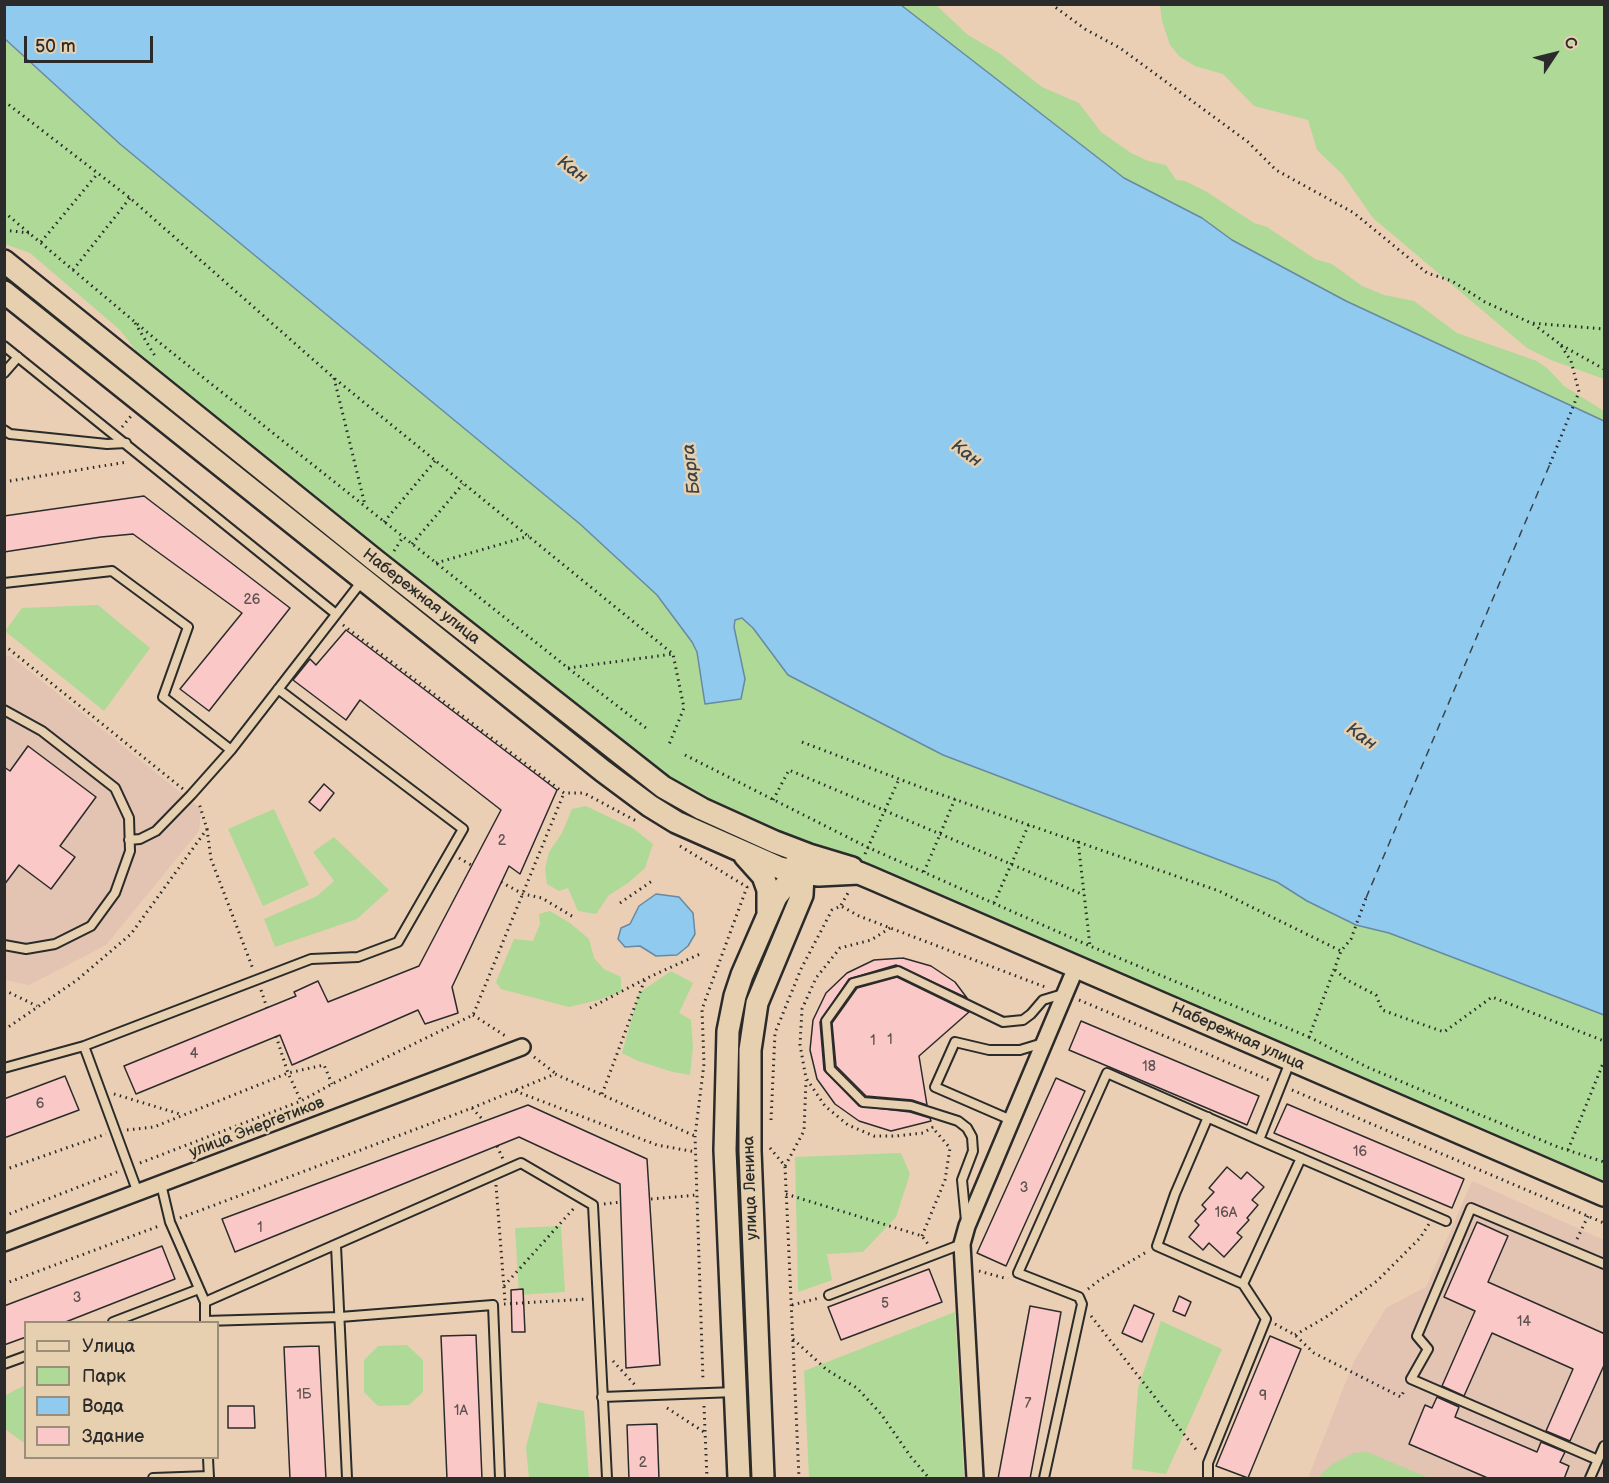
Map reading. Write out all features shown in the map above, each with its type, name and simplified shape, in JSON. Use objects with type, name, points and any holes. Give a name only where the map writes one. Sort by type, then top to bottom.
[{"type":"main road","name":"Набережная улица","points":[[4,261],[376,561],[663,787],[702,809],[775,842],[871,878],[1077,965],[1290,1060],[1605,1195]]},
{"type":"main road","name":"Набережная улица","points":[[4,292],[642,800],[676,822],[780,868],[819,875],[843,869]]},
{"type":"main road","points":[[363,579],[376,561]]},
{"type":"main road","points":[[775,842],[794,856],[801,872]]},
{"type":"main road","name":"улица Ленина","points":[[741,852],[763,876],[770,905],[766,922]]},
{"type":"main road","name":"улица Ленина","points":[[798,906],[813,887],[843,869]]},
{"type":"main road","name":"улица Ленина","points":[[764,1479],[750,1150],[750,1050],[757,1003],[802,894],[801,872]]},
{"type":"main road","name":"улица Ленина","points":[[739,1479],[725,1150],[728,1031],[735,996],[776,897],[784,885],[801,872]]},
{"type":"street","points":[[975,1479],[962,1244],[967,1226],[1077,965]]},
{"type":"street","name":"улица Энергетиков","points":[[4,1244],[522,1047]]},
{"type":"lane","points":[[4,346],[336,614]]},
{"type":"lane","points":[[4,373],[18,357]]},
{"type":"lane","points":[[4,430],[10,434],[107,444],[126,443]]},
{"type":"lane","points":[[4,583],[112,570],[188,627],[163,697],[231,750]]},
{"type":"lane","points":[[129,840],[140,839],[156,831],[191,795],[231,750],[363,579]]},
{"type":"lane","points":[[4,1068],[84,1046],[312,959],[358,957],[398,942],[463,830],[278,689]]},
{"type":"lane","points":[[4,710],[42,731],[115,788],[129,818],[130,851],[115,893],[91,926],[55,944],[26,949],[4,945]]},
{"type":"lane","points":[[967,1226],[962,1180],[973,1151],[972,1137],[967,1128],[958,1120],[910,1106],[863,1102],[830,1069],[826,1022],[853,983],[898,971],[1003,1022],[1023,1020],[1032,1014],[1043,1000],[1063,994]]},
{"type":"lane","points":[[1011,1120],[935,1087],[955,1042],[989,1050],[1020,1050],[1043,1043]]},
{"type":"lane","points":[[84,1046],[138,1193]]},
{"type":"lane","points":[[1258,1140],[1290,1060]]},
{"type":"lane","points":[[1044,1479],[1080,1300],[1018,1273],[1107,1073],[1446,1221]]},
{"type":"lane","points":[[1208,1118],[1175,1194],[1157,1246],[1243,1284],[1266,1319],[1208,1463],[1208,1479]]},
{"type":"lane","points":[[1243,1284],[1300,1158]]},
{"type":"lane","points":[[205,1302],[521,1163],[593,1205],[607,1479]]},
{"type":"lane","points":[[161,1184],[170,1222],[205,1302],[205,1321]]},
{"type":"lane","points":[[1598,1460],[1411,1379],[1428,1349],[1417,1336],[1471,1208],[1605,1264]]},
{"type":"lane","points":[[829,1295],[962,1244]]},
{"type":"lane","points":[[336,1245],[347,1479]]},
{"type":"lane","points":[[118,1321],[199,1290]]},
{"type":"lane","points":[[219,1321],[340,1317],[493,1305],[500,1479]]},
{"type":"lane","points":[[4,1364],[24,1357]]},
{"type":"lane","points":[[602,1397],[735,1392]]},
{"type":"lane","points":[[1590,1479],[1605,1446]]},
{"type":"lane","points":[[153,1479],[209,1477],[208,1459]]},
{"type":"path","points":[[1051,4],[1085,29],[1120,48],[1212,115],[1248,142],[1276,170],[1354,213],[1427,273],[1452,281],[1485,302],[1531,323],[1560,344],[1605,369]]},
{"type":"path","points":[[4,100],[130,198],[334,378],[673,654],[684,708],[668,747]]},
{"type":"path","points":[[4,107],[13,106]]},
{"type":"path","points":[[41,242],[98,173]]},
{"type":"path","points":[[73,270],[130,198]]},
{"type":"path","points":[[4,212],[160,343],[646,728]]},
{"type":"path","points":[[4,230],[30,233]]},
{"type":"path","points":[[1531,323],[1603,328]]},
{"type":"path","points":[[1550,464],[1579,392],[1571,361],[1560,344]]},
{"type":"path","points":[[334,378],[365,507]]},
{"type":"path","points":[[384,522],[435,461]]},
{"type":"path","points":[[4,482],[129,462]]},
{"type":"path","points":[[412,544],[464,484]]},
{"type":"path","points":[[436,563],[529,536]]},
{"type":"path","points":[[329,624],[344,625],[564,793],[584,793],[647,827]]},
{"type":"path","points":[[4,645],[199,802],[207,829],[211,859],[267,1008]]},
{"type":"path","points":[[568,668],[673,654]]},
{"type":"path","points":[[802,742],[899,779],[1219,891],[1341,951]]},
{"type":"path","points":[[685,755],[867,847],[1090,946],[1309,1038],[1367,1067],[1568,1150],[1605,1162]]},
{"type":"path","points":[[773,800],[789,770],[1084,894]]},
{"type":"path","points":[[867,847],[899,779]]},
{"type":"path","points":[[4,1216],[301,1101],[473,1015],[564,793]]},
{"type":"path","points":[[924,872],[955,799]]},
{"type":"path","points":[[994,903],[1029,824]]},
{"type":"path","points":[[4,1030],[77,980],[131,934],[207,829]]},
{"type":"path","points":[[1078,841],[1090,946]]},
{"type":"path","points":[[677,845],[747,887]]},
{"type":"path","points":[[620,903],[652,881]]},
{"type":"path","points":[[501,882],[523,894],[542,898],[576,918]]},
{"type":"path","points":[[1309,1038],[1341,951],[1351,939],[1366,898]]},
{"type":"path","points":[[771,1126],[775,1033],[801,969],[832,909],[841,906],[890,928],[1063,994],[1605,1223]]},
{"type":"path","points":[[799,1479],[785,1166],[804,1131],[806,1078],[800,1045],[801,1009],[816,978],[840,948],[871,940],[890,928]]},
{"type":"path","points":[[590,1008],[699,954]]},
{"type":"path","points":[[1335,970],[1347,980],[1376,996],[1382,1010],[1444,1032],[1492,997],[1605,1041]]},
{"type":"path","points":[[602,1094],[645,979]]},
{"type":"path","points":[[4,990],[37,1006]]},
{"type":"path","points":[[276,1036],[288,1073],[301,1101]]},
{"type":"path","points":[[1568,1150],[1605,1061]]},
{"type":"path","points":[[4,1170],[115,1131],[154,1127],[288,1073],[324,1065],[332,1084]]},
{"type":"path","points":[[4,1284],[472,1108],[555,1074],[695,1136]]},
{"type":"path","points":[[806,1078],[825,1106],[840,1119],[874,1136],[923,1133],[939,1123]]},
{"type":"path","points":[[96,1082],[109,1092],[184,1115]]},
{"type":"path","points":[[515,1091],[657,1145],[696,1152]]},
{"type":"path","points":[[472,1108],[484,1121]]},
{"type":"path","points":[[922,1236],[945,1180],[950,1148],[932,1127]]},
{"type":"path","points":[[770,1137],[770,1149],[785,1166]]},
{"type":"path","points":[[495,1175],[506,1304]]},
{"type":"path","points":[[786,1194],[922,1236],[936,1254]]},
{"type":"path","points":[[651,1199],[697,1195]]},
{"type":"path","points":[[504,1286],[583,1199]]},
{"type":"path","points":[[1295,1335],[1326,1317],[1377,1281],[1420,1238],[1434,1216]]},
{"type":"path","points":[[1571,1250],[1588,1216]]},
{"type":"path","points":[[1157,1246],[1101,1279],[1080,1300],[1126,1362],[1208,1463]]},
{"type":"path","points":[[972,1269],[1014,1281]]},
{"type":"path","points":[[792,1305],[829,1295]]},
{"type":"path","points":[[493,1305],[597,1299]]},
{"type":"path","points":[[1266,1319],[1295,1335],[1314,1353],[1401,1397],[1411,1379]]},
{"type":"path","points":[[793,1339],[827,1370],[857,1388],[881,1414],[929,1479]]},
{"type":"shaded area","points":[[4,655],[12,657],[201,809],[199,831],[106,945],[29,985],[5,980]]},
{"type":"shaded area","points":[[1472,1181],[1604,1240],[1604,1478],[1308,1478],[1354,1361],[1386,1308],[1426,1287]]},
{"type":"green space","points":[[901,5],[936,5],[968,35],[999,53],[1042,87],[1079,103],[1101,132],[1131,153],[1148,161],[1166,165],[1176,180],[1185,181],[1207,192],[1254,223],[1267,227],[1315,259],[1332,264],[1362,286],[1384,295],[1414,301],[1457,333],[1537,361],[1564,386],[1604,411],[1604,421],[1346,301],[1231,240],[1202,218],[1124,178]]},
{"type":"green space","points":[[1160,5],[1604,5],[1604,379],[1551,360],[1527,348],[1373,218],[1343,175],[1317,150],[1308,120],[1254,106],[1223,74],[1195,66],[1180,57],[1170,45],[1162,21]]},
{"type":"green space","points":[[4,39],[120,144],[580,524],[658,595],[697,652],[705,704],[741,699],[745,679],[734,627],[735,619],[742,617],[753,628],[1277,882],[1307,901],[1356,925],[1389,933],[1604,1015],[1604,1181],[856,860],[807,847],[676,786],[149,368],[120,330],[30,253],[5,244]]},
{"type":"green space","points":[[98,605],[150,648],[104,711],[5,631],[22,608]]},
{"type":"green space","points":[[586,806],[634,829],[653,844],[645,868],[628,883],[609,895],[596,914],[578,911],[568,888],[559,891],[547,884],[545,869],[549,852],[562,833],[572,809]]},
{"type":"green space","points":[[274,809],[309,885],[263,906],[228,829]]},
{"type":"green space","points":[[334,837],[389,890],[357,919],[275,947],[264,919],[317,896],[334,881],[313,852]]},
{"type":"green space","points":[[550,911],[570,923],[589,939],[594,958],[604,969],[621,977],[621,992],[569,1007],[501,989],[496,982],[514,939],[533,941],[540,924],[539,914]]},
{"type":"green space","points":[[671,971],[693,983],[679,1013],[691,1020],[693,1047],[690,1075],[638,1061],[622,1053],[639,993]]},
{"type":"green space","points":[[901,1153],[910,1174],[896,1217],[863,1252],[827,1254],[832,1280],[798,1292],[795,1157]]},
{"type":"green space","points":[[561,1226],[565,1292],[519,1295],[515,1228]]},
{"type":"green space","points":[[955,1312],[964,1478],[809,1478],[804,1371]]},
{"type":"green space","points":[[1161,1321],[1222,1349],[1166,1474],[1132,1469],[1138,1388]]},
{"type":"green space","points":[[407,1345],[423,1360],[423,1392],[409,1405],[378,1406],[364,1392],[364,1360],[378,1346]]},
{"type":"green space","points":[[24,1386],[24,1443],[5,1429],[4,1396]]},
{"type":"green space","points":[[538,1402],[584,1411],[589,1478],[529,1478],[526,1447]]},
{"type":"green space","points":[[1367,1452],[1429,1478],[1320,1478],[1321,1474],[1334,1463],[1354,1453]]},
{"type":"water","points":[[4,5],[901,5],[1124,178],[1202,218],[1232,240],[1346,301],[1604,421],[1604,1015],[1389,933],[1356,925],[1307,901],[1277,882],[943,755],[788,675],[753,628],[742,618],[735,620],[734,627],[745,679],[741,699],[705,704],[697,652],[657,595],[580,524],[120,144],[5,39]]},
{"type":"water","points":[[656,894],[679,897],[693,913],[695,934],[688,946],[677,955],[656,956],[640,946],[625,947],[618,939],[621,928],[630,924],[639,906]]},
{"type":"building","points":[[144,496],[290,608],[209,711],[180,689],[242,613],[133,534],[4,552],[4,516]]},
{"type":"building","points":[[346,630],[557,790],[520,874],[509,866],[452,987],[458,1013],[425,1024],[418,1010],[292,1065],[280,1035],[136,1094],[124,1066],[296,996],[294,992],[318,981],[328,1002],[419,966],[501,810],[360,700],[346,720],[293,680],[310,659],[316,665]]},
{"type":"building","points":[[28,746],[96,797],[60,846],[75,857],[51,889],[19,865],[4,885],[4,767],[10,771]]},
{"type":"building","points":[[324,784],[334,793],[320,811],[309,802]]},
{"type":"building","points":[[903,958],[931,966],[955,982],[967,998],[896,965],[849,979],[820,1022],[824,1070],[859,1106],[910,1112],[930,1118],[931,1121],[891,1131],[859,1121],[835,1104],[817,1079],[810,1050],[813,1020],[826,993],[847,973],[874,960]]},
{"type":"building","points":[[897,977],[969,1012],[919,1056],[927,1105],[912,1100],[866,1096],[836,1066],[832,1023],[857,988]]},
{"type":"building","points":[[1081,1021],[1259,1096],[1247,1125],[1069,1050]]},
{"type":"building","points":[[65,1076],[79,1110],[4,1138],[4,1099]]},
{"type":"building","points":[[1056,1078],[1085,1091],[1006,1266],[977,1253]]},
{"type":"building","points":[[1287,1104],[1464,1179],[1452,1208],[1274,1133]]},
{"type":"building","points":[[528,1105],[647,1159],[660,1365],[626,1368],[620,1184],[519,1137],[235,1252],[222,1219]]},
{"type":"building","points":[[1227,1167],[1241,1179],[1247,1172],[1264,1187],[1252,1200],[1258,1205],[1247,1218],[1249,1220],[1237,1233],[1242,1237],[1224,1257],[1209,1243],[1203,1250],[1189,1237],[1199,1225],[1195,1221],[1206,1209],[1202,1205],[1214,1192],[1209,1188]]},
{"type":"building","points":[[1477,1222],[1508,1236],[1488,1282],[1605,1334],[1605,1363],[1570,1441],[1546,1431],[1573,1369],[1492,1333],[1464,1396],[1442,1386],[1475,1311],[1444,1297]]},
{"type":"building","points":[[162,1246],[175,1279],[68,1321],[24,1321],[24,1338],[4,1345],[4,1306]]},
{"type":"building","points":[[929,1269],[942,1302],[841,1340],[828,1307]]},
{"type":"building","points":[[523,1289],[525,1332],[512,1332],[511,1290]]},
{"type":"building","points":[[1179,1296],[1191,1302],[1185,1316],[1173,1311]]},
{"type":"building","points":[[1134,1305],[1154,1314],[1142,1342],[1122,1333]]},
{"type":"building","points":[[1030,1306],[1061,1312],[1058,1329],[1030,1479],[998,1479]]},
{"type":"building","points":[[476,1335],[482,1479],[447,1479],[441,1336]]},
{"type":"building","points":[[1270,1336],[1301,1349],[1248,1478],[1216,1466]]},
{"type":"building","points":[[319,1346],[326,1479],[290,1479],[284,1347]]},
{"type":"building","points":[[1437,1397],[1459,1407],[1455,1417],[1537,1452],[1541,1442],[1565,1452],[1560,1462],[1569,1466],[1564,1479],[1490,1479],[1409,1444],[1425,1405],[1432,1408]]},
{"type":"building","points":[[228,1406],[254,1406],[255,1428],[228,1428]]},
{"type":"building","points":[[657,1424],[659,1479],[629,1479],[627,1425]]},
{"type":"ferry route","points":[[1366,898],[1550,464]]},
{"type":"water label","name":"Кан","points":[[572,170]]},
{"type":"water label","name":"Кан","points":[[966,454]]},
{"type":"water label","name":"Барга","points":[[692,469]]},
{"type":"water label","name":"Кан","points":[[1361,737]]}]
